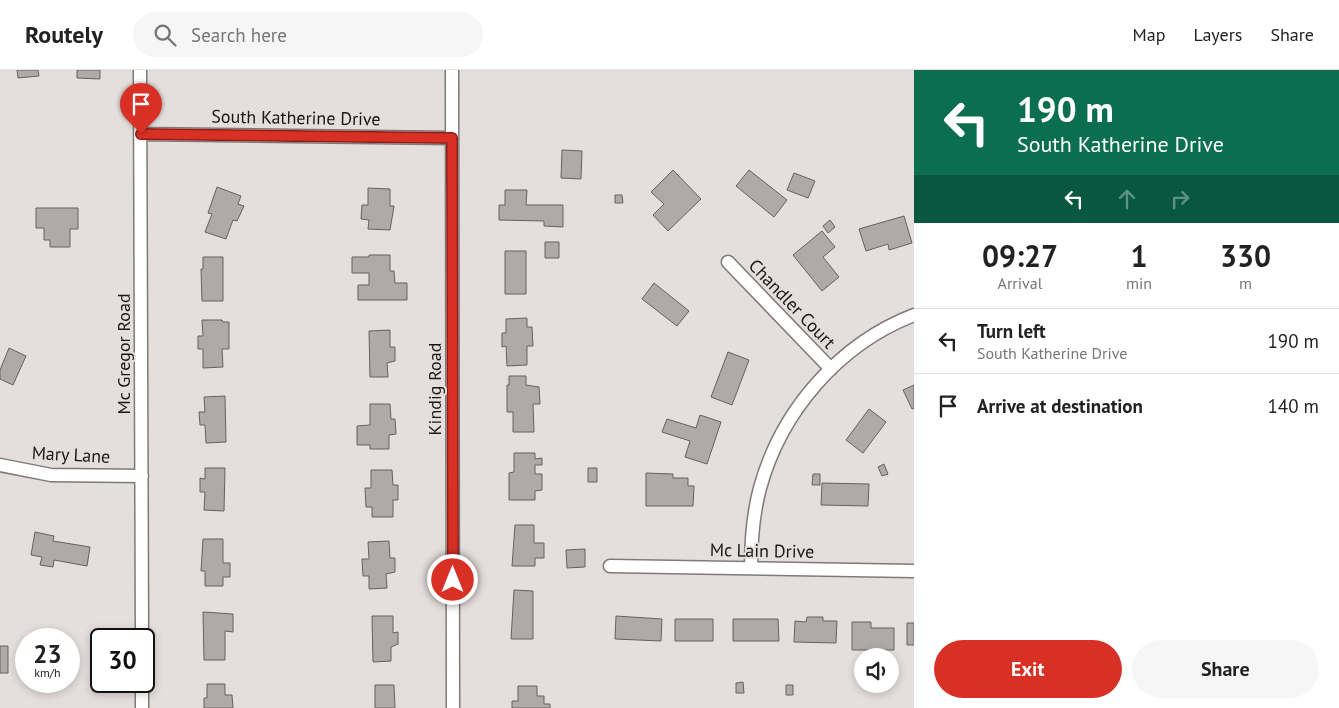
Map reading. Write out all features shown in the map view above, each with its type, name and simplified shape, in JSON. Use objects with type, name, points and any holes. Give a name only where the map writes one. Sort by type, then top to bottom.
[{"type":"street","name":"Mc Gregor Road","points":[[140,70],[142,628]]},
{"type":"street","name":"Kindig Road","points":[[452,70],[453,708]]},
{"type":"street","name":"South Katherine Drive","points":[[141,134],[452,138]]},
{"type":"street","name":"Chandler Court","points":[[728,262],[831,369]]},
{"type":"street","points":[[751,568],[753,523],[760,488],[777,442],[798,406],[831,369],[863,343],[914,315]]},
{"type":"street","name":"Mary Lane","points":[[0,465],[51,475],[142,476]]},
{"type":"street","name":"Mc Lain Drive","points":[[610,566],[914,571]]},
{"type":"street","points":[[142,693],[142,708]]},
{"type":"building","points":[[17,70],[38,70],[39,76],[18,78]]},
{"type":"building","points":[[77,70],[100,70],[100,79],[77,78]]},
{"type":"building","points":[[562,150],[582,151],[581,179],[561,178]]},
{"type":"building","points":[[673,170],[701,199],[668,231],[653,215],[664,204],[651,192]]},
{"type":"building","points":[[749,170],[787,200],[774,217],[736,186]]},
{"type":"building","points":[[794,173],[815,181],[808,198],[787,190]]},
{"type":"building","points":[[217,187],[241,196],[238,204],[244,206],[237,221],[233,220],[226,239],[205,232],[212,214],[208,213]]},
{"type":"building","points":[[368,188],[390,189],[390,206],[394,206],[390,230],[368,229],[369,220],[361,219],[362,205],[368,205]]},
{"type":"building","points":[[505,190],[527,190],[526,205],[563,205],[563,227],[544,226],[544,221],[499,220],[499,205],[505,205]]},
{"type":"building","points":[[615,195],[622,195],[623,203],[615,203]]},
{"type":"building","points":[[36,208],[78,208],[78,229],[70,229],[70,247],[50,247],[50,240],[44,240],[44,228],[36,228]]},
{"type":"building","points":[[904,216],[912,243],[889,250],[888,244],[866,251],[859,229]]},
{"type":"building","points":[[830,220],[835,227],[828,233],[823,226]]},
{"type":"building","points":[[822,231],[835,247],[823,257],[839,277],[822,291],[793,255]]},
{"type":"building","points":[[545,242],[559,242],[559,258],[545,258]]},
{"type":"building","points":[[505,251],[526,251],[526,294],[505,294]]},
{"type":"building","points":[[369,255],[390,255],[390,271],[394,271],[395,283],[407,283],[407,300],[358,300],[358,285],[369,285],[369,273],[352,273],[352,257],[369,257]]},
{"type":"building","points":[[203,257],[223,257],[223,301],[202,301],[201,269],[203,269]]},
{"type":"building","points":[[654,283],[689,311],[677,326],[642,299]]},
{"type":"building","points":[[527,318],[527,327],[532,327],[533,346],[527,346],[527,365],[507,366],[506,346],[502,347],[502,333],[506,333],[506,319]]},
{"type":"building","points":[[202,320],[229,322],[229,349],[222,349],[223,367],[203,368],[203,349],[198,349],[198,336],[203,336]]},
{"type":"building","points":[[390,330],[390,347],[395,347],[395,361],[387,363],[388,377],[370,377],[369,331]]},
{"type":"building","points":[[9,348],[26,356],[13,385],[0,379],[0,370]]},
{"type":"building","points":[[728,352],[749,360],[732,405],[711,397]]},
{"type":"building","points":[[509,376],[526,376],[526,385],[539,387],[540,404],[533,404],[534,432],[513,432],[513,412],[507,412]]},
{"type":"building","points":[[914,385],[914,408],[912,409],[903,390]]},
{"type":"building","points":[[225,396],[226,442],[206,443],[205,425],[200,425],[199,412],[205,412],[204,397]]},
{"type":"building","points":[[370,404],[390,404],[391,419],[395,419],[396,434],[389,435],[389,449],[370,449],[370,445],[357,445],[357,426],[370,425]]},
{"type":"building","points":[[869,409],[886,422],[863,453],[846,440]]},
{"type":"building","points":[[700,415],[721,422],[707,464],[685,457],[690,441],[662,432],[667,419],[696,428]]},
{"type":"building","points":[[514,453],[535,453],[535,459],[542,458],[542,465],[535,465],[535,474],[542,474],[542,490],[535,491],[535,500],[509,500],[509,473],[514,472]]},
{"type":"building","points":[[884,464],[888,474],[882,476],[878,467]]},
{"type":"building","points":[[205,468],[225,468],[224,511],[204,510],[205,492],[200,492],[200,478],[205,479]]},
{"type":"building","points":[[588,468],[597,468],[597,482],[588,482]]},
{"type":"building","points":[[371,470],[392,470],[393,485],[398,485],[398,500],[393,500],[393,517],[372,517],[372,507],[366,507],[365,488],[371,488]]},
{"type":"building","points":[[646,473],[673,474],[673,478],[688,478],[688,486],[694,486],[693,506],[646,506]]},
{"type":"building","points":[[813,474],[820,474],[820,485],[812,485]]},
{"type":"building","points":[[822,483],[869,484],[868,506],[821,505]]},
{"type":"building","points":[[515,525],[534,525],[534,543],[544,543],[544,558],[535,558],[535,566],[512,566]]},
{"type":"building","points":[[35,532],[54,536],[53,541],[90,547],[87,566],[54,560],[53,567],[40,565],[42,557],[31,555]]},
{"type":"building","points":[[203,539],[223,539],[223,563],[230,563],[230,577],[223,577],[223,586],[205,586],[205,571],[201,571]]},
{"type":"building","points":[[389,541],[390,558],[395,558],[395,572],[386,574],[387,588],[369,589],[369,576],[363,576],[362,559],[369,559],[368,542]]},
{"type":"building","points":[[585,549],[585,567],[567,568],[566,550]]},
{"type":"building","points":[[514,590],[533,591],[533,639],[511,639]]},
{"type":"building","points":[[203,612],[233,614],[233,632],[225,631],[225,660],[204,660]]},
{"type":"building","points":[[372,616],[393,616],[393,633],[398,632],[398,644],[391,647],[391,661],[373,662]]},
{"type":"building","points":[[616,616],[662,619],[661,641],[615,639]]},
{"type":"building","points":[[807,617],[823,617],[823,621],[837,621],[836,643],[794,642],[795,621],[806,622]]},
{"type":"building","points":[[675,619],[713,619],[713,641],[675,641]]},
{"type":"building","points":[[733,619],[778,619],[779,641],[733,641]]},
{"type":"building","points":[[852,622],[871,622],[871,628],[894,628],[894,648],[854,648],[852,650]]},
{"type":"building","points":[[907,623],[914,623],[914,645],[907,645]]},
{"type":"building","points":[[0,646],[8,646],[8,673],[0,673]]},
{"type":"building","points":[[743,682],[744,693],[736,693],[736,683]]},
{"type":"building","points":[[207,684],[225,684],[225,695],[232,695],[233,708],[204,708],[204,698],[207,698]]},
{"type":"building","points":[[375,685],[394,685],[395,708],[375,708]]},
{"type":"building","points":[[786,685],[793,685],[793,695],[786,695]]},
{"type":"building","points":[[518,686],[537,686],[537,696],[544,696],[544,704],[550,704],[550,708],[512,708],[512,701],[518,701]]},
{"type":"route","points":[[141,134],[452,138],[453,580]]}]
